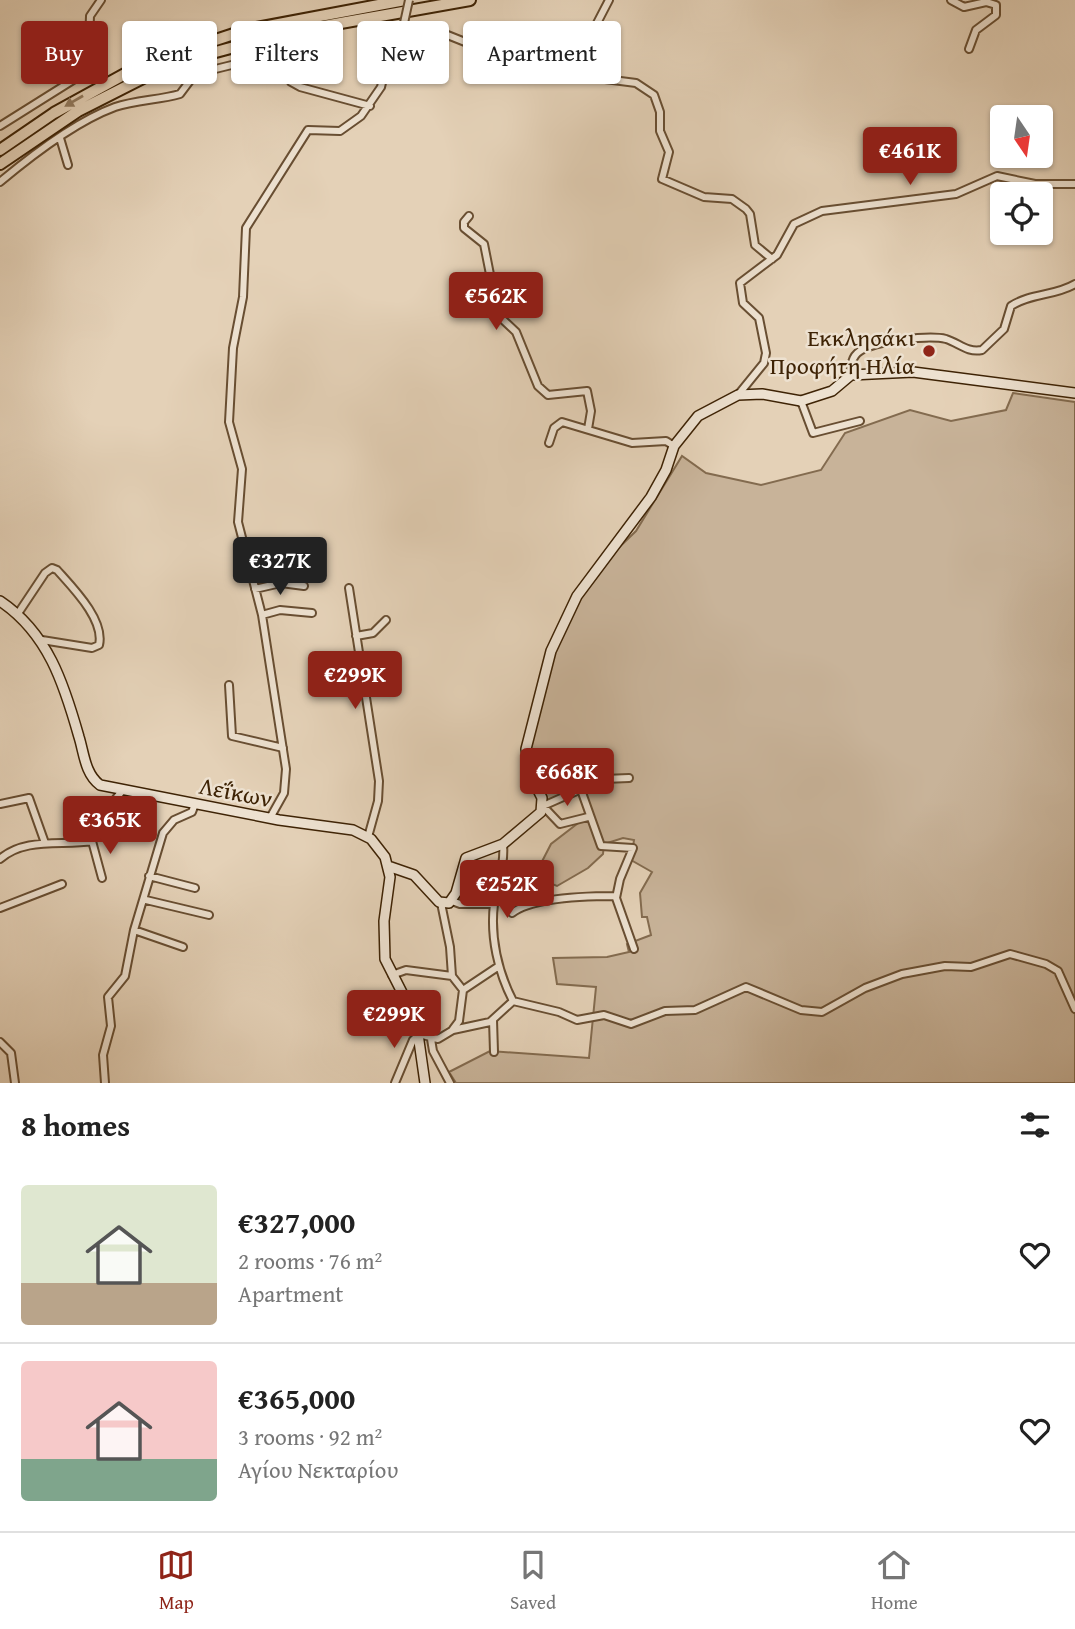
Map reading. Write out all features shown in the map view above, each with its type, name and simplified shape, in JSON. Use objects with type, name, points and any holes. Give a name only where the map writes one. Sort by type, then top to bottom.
[{"type":"highway","points":[[217,40],[246,30],[407,0]]},
{"type":"highway","points":[[217,52],[290,32],[470,0]]},
{"type":"highway","points":[[0,150],[63,107],[122,76]]},
{"type":"highway","points":[[0,164],[78,111],[132,84]]},
{"type":"street","points":[[0,126],[88,67],[90,16],[101,0]]},
{"type":"street","points":[[404,21],[407,0]]},
{"type":"street","points":[[599,21],[609,0]]},
{"type":"street","points":[[951,0],[964,7],[986,2],[996,5],[996,15],[975,30],[969,49]]},
{"type":"street","points":[[0,181],[60,138],[106,111],[130,103],[180,94],[186,90],[195,74],[247,60],[275,62],[295,85],[370,106]]},
{"type":"street","points":[[621,81],[636,83],[654,95],[660,111],[660,131],[669,152],[662,180],[704,197],[732,199],[746,209],[750,214],[755,245],[772,259]]},
{"type":"street","points":[[270,818],[287,783],[262,615],[238,522],[242,469],[229,422],[233,348],[243,297],[246,228],[308,130],[340,131],[354,123],[370,106],[382,84]]},
{"type":"street","points":[[60,138],[68,165]]},
{"type":"street","points":[[588,817],[560,824],[543,806],[529,770],[526,749],[549,657],[574,601],[651,497],[666,470],[674,446],[698,416],[738,395],[764,363],[766,353],[759,318],[743,303],[740,283],[780,252],[786,234],[794,224],[822,211],[956,194],[997,176],[1035,184],[1075,184]]},
{"type":"street","points":[[469,216],[464,222],[464,228],[484,244],[498,314],[516,332],[542,393],[558,395],[596,389]]},
{"type":"street","points":[[851,376],[853,358],[860,351],[888,342],[939,338],[970,350],[982,350],[1004,329],[1012,306],[1029,297],[1055,293],[1075,284]]},
{"type":"street","points":[[738,395],[762,394],[801,401],[832,391],[851,376],[912,372],[1075,393]]},
{"type":"street","points":[[587,391],[591,411],[588,429]]},
{"type":"street","points":[[801,401],[813,433],[860,421]]},
{"type":"street","points":[[549,443],[554,428],[562,422],[632,443],[666,441],[674,446]]},
{"type":"street","points":[[18,615],[44,573],[51,569],[57,570],[92,615],[100,640],[99,645],[92,648],[41,640]]},
{"type":"street","points":[[255,589],[281,583],[304,586]]},
{"type":"street","points":[[349,588],[379,781],[378,801],[368,837],[385,857],[388,866],[383,951],[392,975],[413,1014],[419,1034],[425,1083]]},
{"type":"street","name":"Λεΐκων","points":[[0,601],[18,615],[41,640],[67,696],[89,773],[100,785],[122,792],[353,830],[368,837]]},
{"type":"street","points":[[262,615],[285,610],[312,612]]},
{"type":"street","points":[[356,636],[373,633],[386,620]]},
{"type":"street","points":[[229,685],[232,736],[283,748]]},
{"type":"street","points":[[452,901],[466,858],[503,844],[538,815],[543,806],[580,787],[604,779],[629,778]]},
{"type":"street","points":[[580,787],[588,817],[601,846],[633,848],[616,896],[635,949]]},
{"type":"street","points":[[102,878],[92,841],[105,812],[122,792]]},
{"type":"street","points":[[0,804],[29,798],[45,843]]},
{"type":"street","points":[[105,1083],[103,1055],[111,1026],[108,997],[125,976],[134,930],[146,900],[149,876],[164,830],[174,820],[192,812],[195,804]]},
{"type":"street","points":[[0,859],[12,850],[45,843],[92,841]]},
{"type":"street","points":[[503,844],[504,860],[494,904],[493,931],[499,966],[513,1001]]},
{"type":"street","points":[[388,866],[414,875],[441,903],[450,947],[452,976],[463,990],[459,1021],[453,1030]]},
{"type":"street","points":[[149,876],[195,888]]},
{"type":"street","points":[[0,908],[62,884]]},
{"type":"street","points":[[512,913],[524,906],[578,897],[616,896]]},
{"type":"street","points":[[146,900],[209,915]]},
{"type":"street","points":[[441,903],[452,901],[460,904],[494,904]]},
{"type":"street","points":[[134,930],[183,947]]},
{"type":"street","points":[[513,1001],[559,1012],[577,1020],[604,1015],[631,1024],[665,1011],[695,1010],[736,989],[746,987],[755,988],[802,1010],[822,1012],[873,984],[902,974],[952,965],[971,967],[1010,954],[1046,964],[1058,971],[1075,1009]]},
{"type":"street","points":[[463,990],[499,966]]},
{"type":"street","points":[[392,975],[411,970],[452,976]]},
{"type":"street","points":[[419,1034],[438,1039],[453,1030],[493,1020],[513,1001]]},
{"type":"street","points":[[493,1020],[494,1052]]},
{"type":"street","points":[[395,1083],[419,1034]]},
{"type":"street","points":[[431,1039],[433,1051],[450,1083]]},
{"type":"street","points":[[0,1042],[11,1053],[15,1083]]},
{"type":"shaded area","points":[[1013,393],[1075,402],[1075,1083],[456,1083],[449,1072],[490,1051],[589,1058],[596,987],[557,984],[553,958],[607,957],[629,952],[627,944],[651,935],[647,917],[642,917],[640,893],[652,872],[631,860],[634,840],[623,838],[604,844],[603,854],[588,868],[557,886],[534,877],[551,844],[590,814],[580,786],[545,804],[527,757],[550,663],[582,594],[608,558],[636,531],[682,456],[706,473],[761,485],[821,470],[845,433],[910,410],[951,421],[1006,410]]},
{"type":"place","name":"Εκκλησάκι Προφήτη Ηλία","points":[[929,351]]}]
